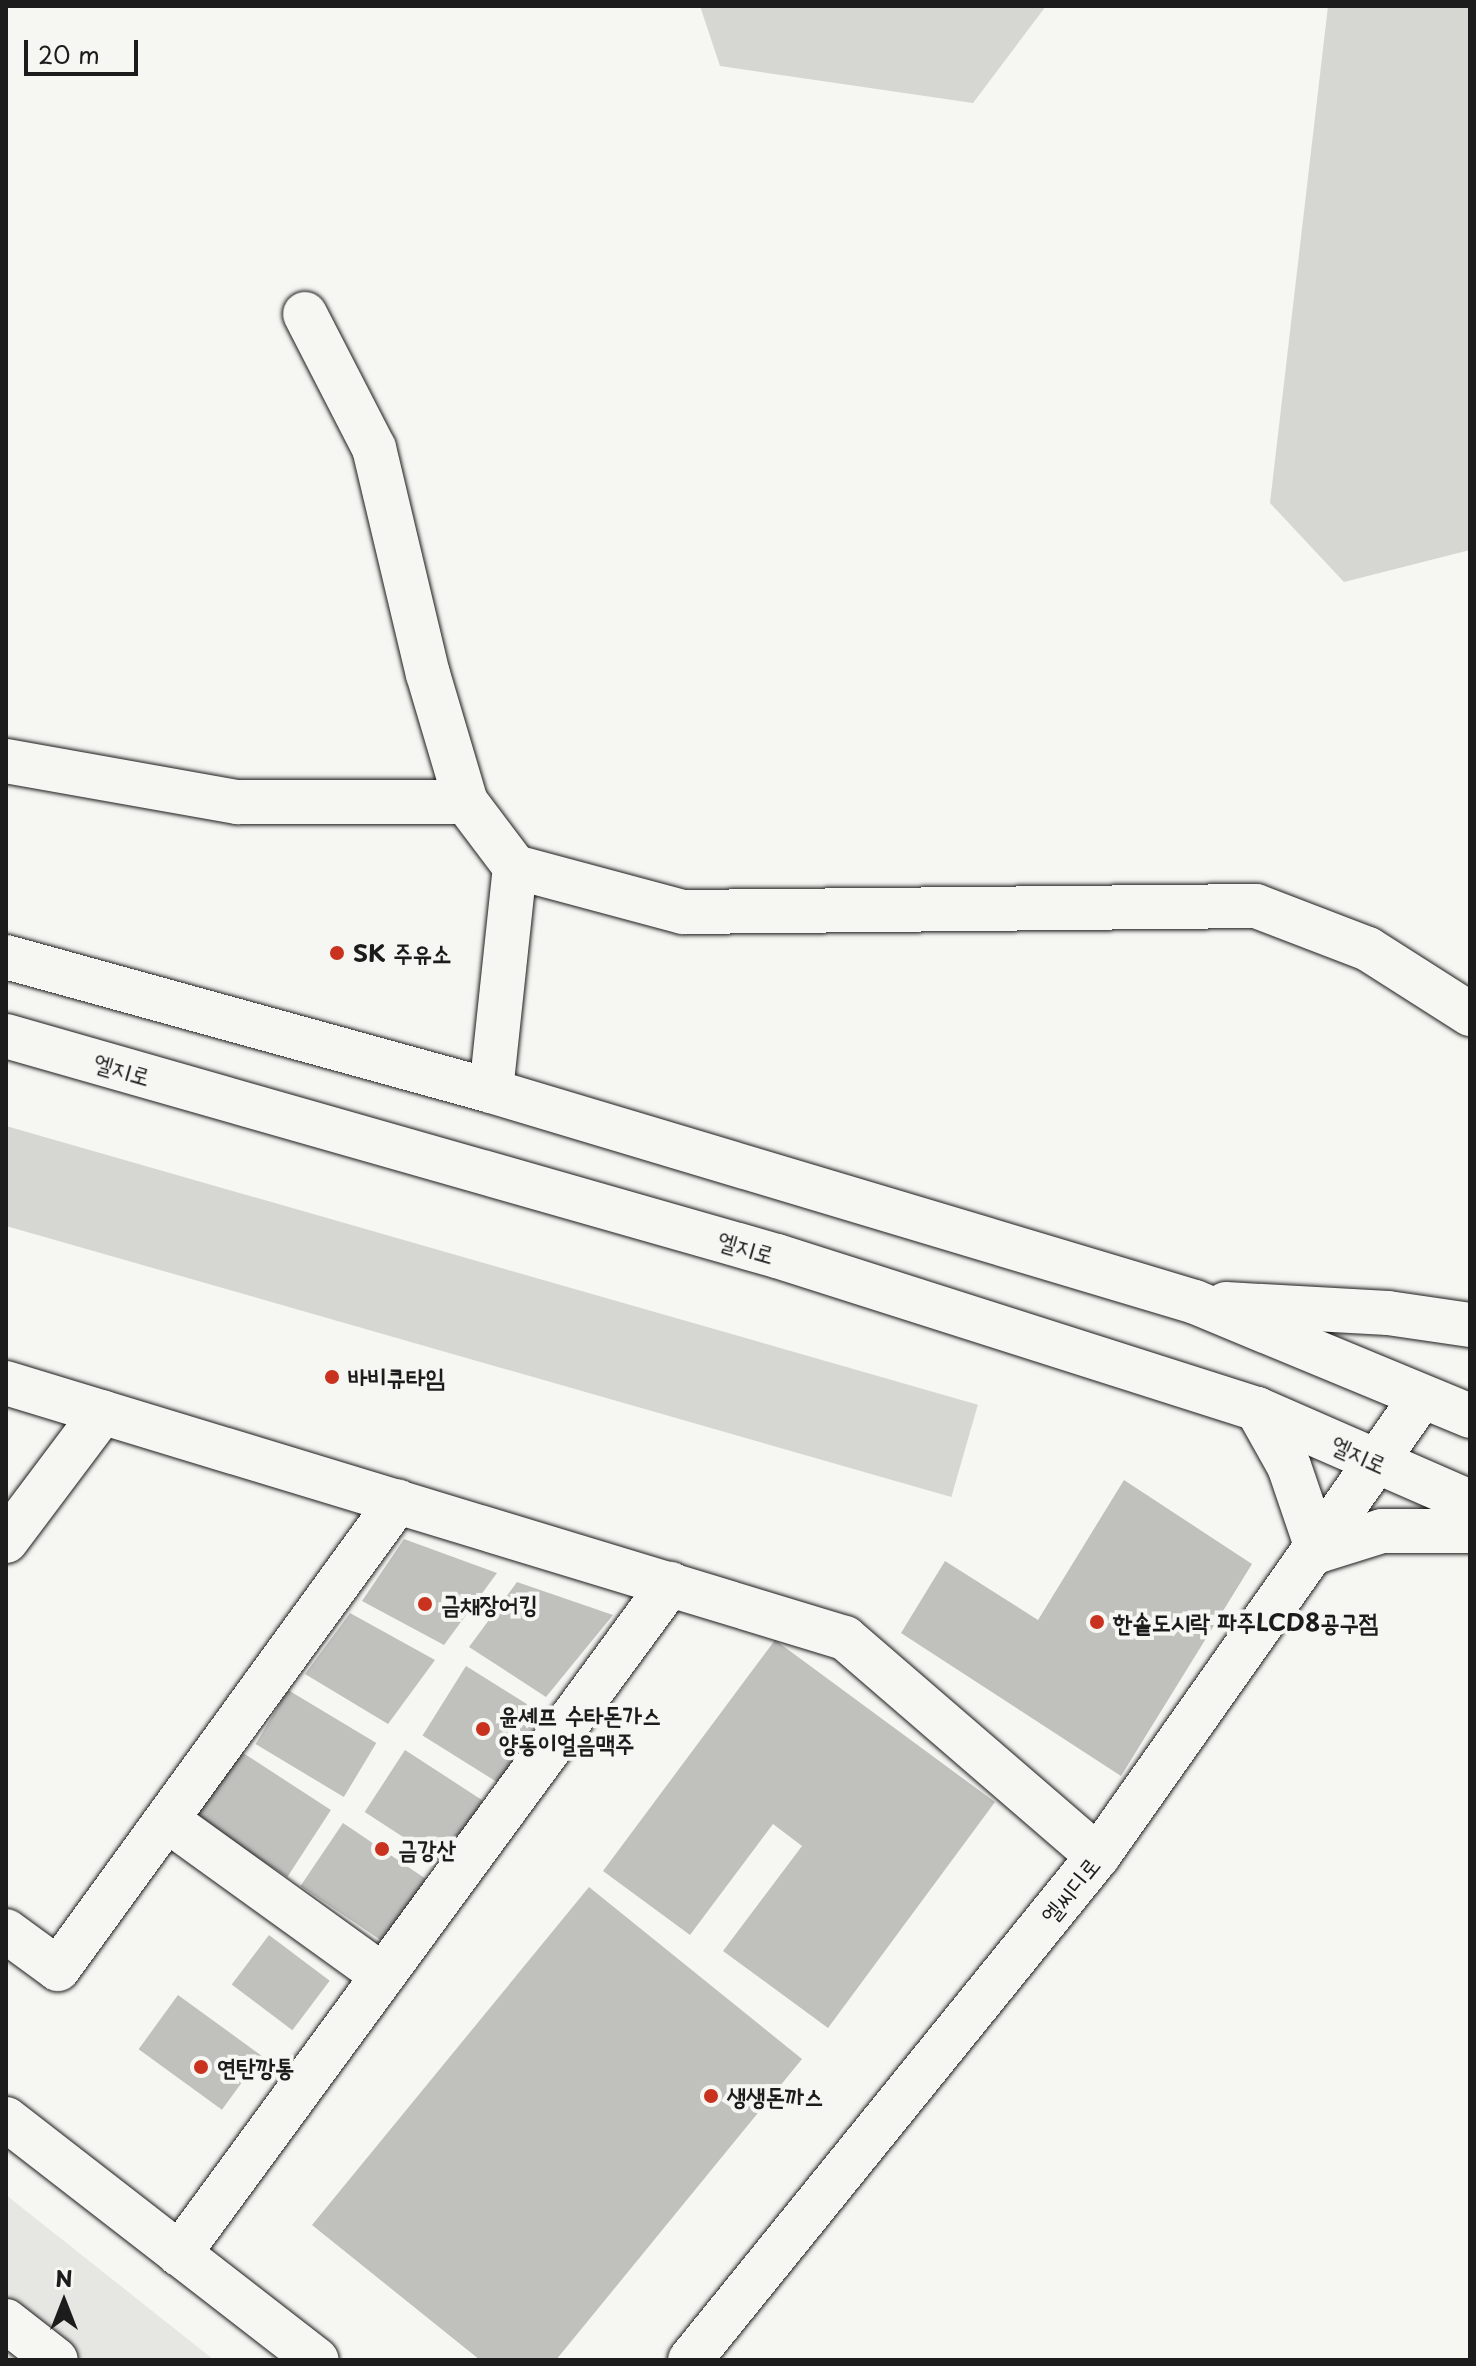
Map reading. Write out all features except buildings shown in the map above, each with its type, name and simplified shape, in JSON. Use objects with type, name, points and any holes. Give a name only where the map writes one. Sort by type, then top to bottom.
[{"type":"street","points":[[305,314],[374,448],[428,674],[466,802],[515,867],[683,912],[1256,906],[1368,949],[1470,1014]]},
{"type":"street","points":[[6,761],[237,802],[466,802]]},
{"type":"street","points":[[491,1091],[515,867]]},
{"type":"street","points":[[6,957],[491,1091],[1195,1302],[1470,1416]]},
{"type":"street","name":"엘지로","points":[[6,1036],[777,1256],[1257,1409],[1470,1502]]},
{"type":"street","points":[[1195,1302],[1388,1313],[1470,1325]]},
{"type":"street","points":[[6,1383],[845,1638],[1098,1856]]},
{"type":"street","name":"엘씨디로","points":[[690,2360],[1098,1856],[1380,1464],[1421,1398]]},
{"type":"street","points":[[1257,1409],[1289,1466],[1318,1551],[1382,1531],[1470,1531]]},
{"type":"street","points":[[6,1541],[103,1412]]},
{"type":"street","points":[[6,1931],[58,1969],[398,1501]]},
{"type":"street","points":[[179,2254],[670,1584]]},
{"type":"street","points":[[167,1820],[383,1976]]},
{"type":"street","points":[[6,2119],[317,2360]]},
{"type":"street","points":[[6,2321],[56,2360]]},
{"type":"shaded area","points":[[700,6],[1046,6],[973,103],[720,66]]},
{"type":"shaded area","points":[[1328,6],[1470,6],[1470,550],[1344,582],[1270,503]]},
{"type":"shaded area","points":[[6,1126],[978,1405],[951,1497],[6,1226]]},
{"type":"shaded area","points":[[6,2195],[214,2360],[6,2360]]},
{"type":"place","name":"SK 주유소","points":[[337,953]]},
{"type":"place","name":"바비큐타임","points":[[332,1377]]},
{"type":"place","name":"금채장어킹","points":[[425,1604]]},
{"type":"place","name":"한솥도시락 파주LCD8공구점","points":[[1097,1622]]},
{"type":"place","name":"윤셰프 수타돈가스 양동이얼음맥주","points":[[483,1729]]},
{"type":"place","name":"금강산","points":[[382,1849]]},
{"type":"place","name":"연탄깡통","points":[[201,2067]]},
{"type":"place","name":"생생돈까스","points":[[711,2096]]}]
